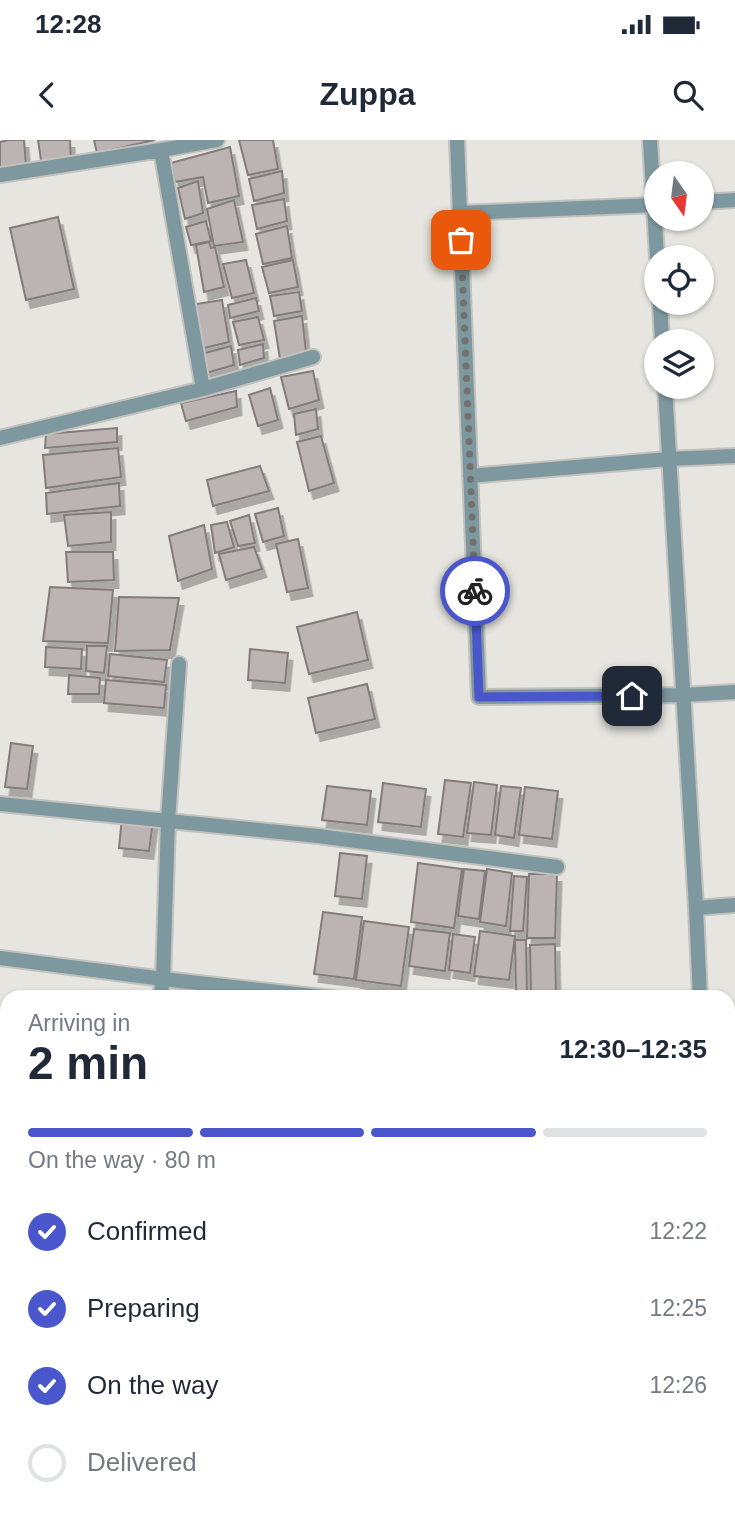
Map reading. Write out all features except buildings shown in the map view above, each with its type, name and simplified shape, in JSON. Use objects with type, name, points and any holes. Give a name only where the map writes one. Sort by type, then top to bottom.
[{"type":"street","points":[[0,175],[217,140]]},
{"type":"street","points":[[457,140],[479,697],[735,692]]},
{"type":"street","points":[[650,140],[652,161]]},
{"type":"street","points":[[161,150],[203,389]]},
{"type":"street","points":[[714,201],[735,200]]},
{"type":"street","points":[[460,213],[644,205]]},
{"type":"street","points":[[0,438],[203,389],[313,357]]},
{"type":"street","points":[[666,399],[700,990]]},
{"type":"street","points":[[470,476],[735,456]]},
{"type":"street","points":[[161,990],[178,664]]},
{"type":"street","points":[[0,804],[318,836],[557,867]]},
{"type":"street","points":[[696,908],[735,905]]},
{"type":"street","points":[[0,958],[261,990]]},
{"type":"way so far","points":[[461,240],[475,591]]},
{"type":"route","points":[[475,591],[479,697],[632,696]]}]
